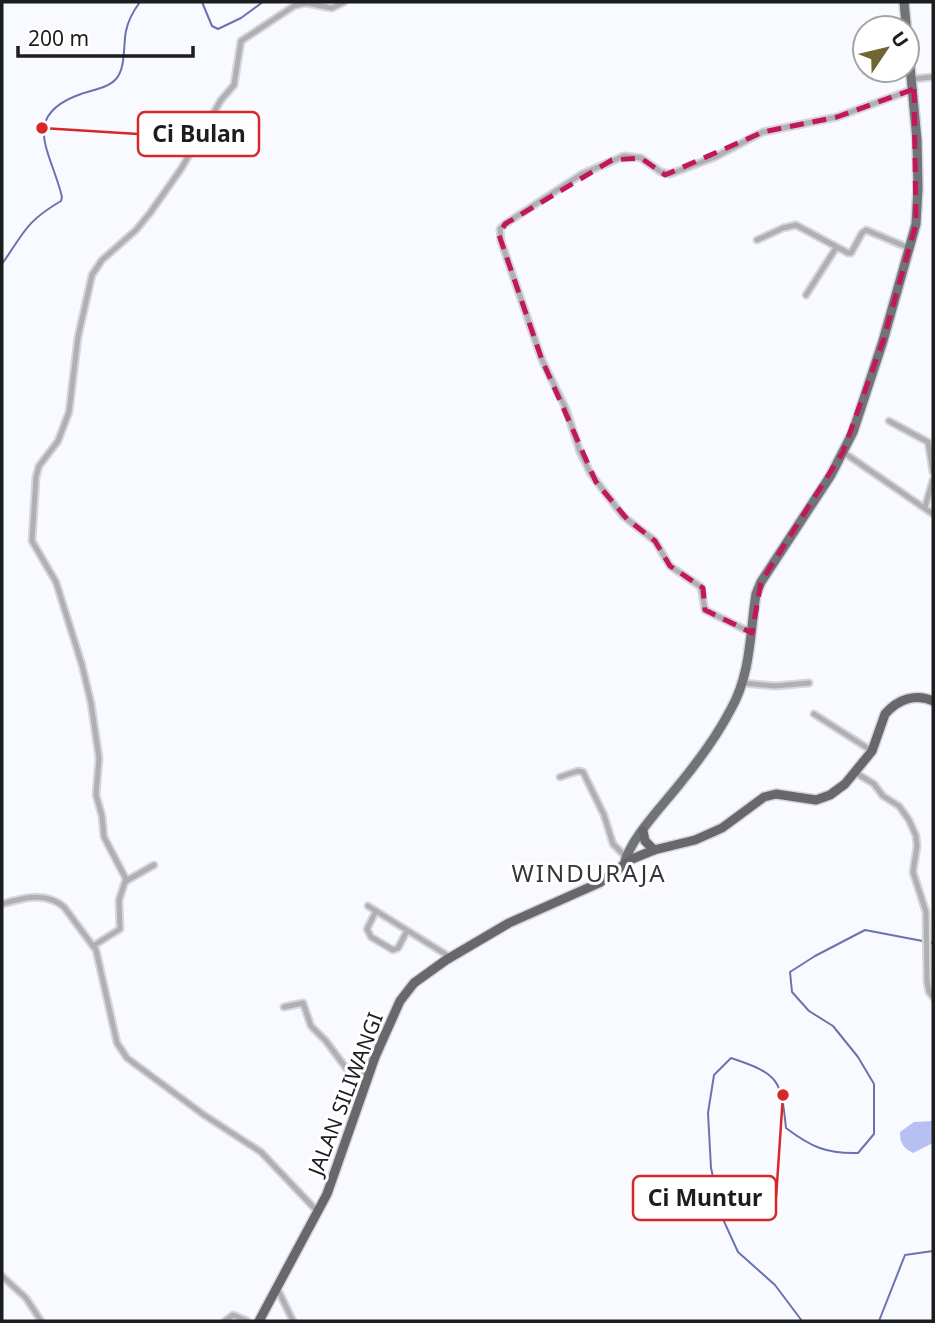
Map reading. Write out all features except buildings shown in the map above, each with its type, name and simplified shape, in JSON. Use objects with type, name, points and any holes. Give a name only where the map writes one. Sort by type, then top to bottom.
[{"type":"highway","name":"JALAN SILIWANGI","points":[[259,1321],[333,1181],[368,1074],[405,993],[421,977],[509,923],[599,883],[625,861],[654,850],[695,840],[722,828],[769,794],[817,800],[839,790],[872,751],[885,713],[892,706],[921,697],[933,702]]},
{"type":"highway","points":[[643,831],[645,841],[654,850]]},
{"type":"main road","points":[[625,861],[643,831],[732,709],[743,683],[756,594],[761,582],[831,475],[853,432],[883,341],[916,224],[918,188],[913,84]]},
{"type":"street","points":[[126,881],[104,837],[96,796],[99,769],[97,744],[88,690],[76,643],[56,582],[32,541],[37,471],[58,441],[67,419],[78,337],[92,275],[102,260],[136,230],[181,169],[221,100],[234,85],[241,41],[294,6],[306,3],[332,8],[344,2]]},
{"type":"street","points":[[752,633],[705,610],[701,587],[670,566],[657,544],[624,516],[591,474],[542,360],[499,229],[582,174],[624,156],[641,158],[661,172],[670,174],[715,157],[764,132],[838,117],[913,84]]},
{"type":"street","points":[[757,240],[796,225],[848,253],[851,253],[866,230],[909,248]]},
{"type":"street","points":[[806,295],[836,248]]},
{"type":"street","points":[[889,421],[928,442],[933,472]]},
{"type":"street","points":[[843,452],[933,514]]},
{"type":"street","points":[[925,507],[933,480]]},
{"type":"street","points":[[743,683],[809,683]]},
{"type":"street","points":[[814,714],[872,751]]},
{"type":"street","points":[[560,777],[583,772],[604,815],[613,844],[625,861]]},
{"type":"street","points":[[856,773],[874,784],[883,796],[899,806],[914,830],[918,846],[913,872],[926,908],[928,988],[933,998]]},
{"type":"street","points":[[93,946],[120,929],[119,900],[126,881],[154,865]]},
{"type":"street","points":[[2,904],[41,897],[57,901],[93,946],[117,1043],[127,1058],[204,1115],[261,1152],[318,1213]]},
{"type":"street","points":[[368,906],[450,957]]},
{"type":"street","points":[[376,911],[367,929],[372,937],[393,950],[398,948],[407,931]]},
{"type":"street","points":[[284,1007],[303,1003],[311,1026],[344,1066],[368,1074]]},
{"type":"street","points":[[2,1276],[26,1298],[41,1321]]},
{"type":"street","points":[[276,1288],[293,1321]]},
{"type":"street","points":[[225,1321],[233,1315],[247,1321]]},
{"type":"highlighted area","points":[[914,89],[916,224],[883,341],[843,452],[761,582],[752,633],[705,610],[703,588],[670,566],[655,541],[627,519],[596,482],[542,360],[499,235],[505,224],[612,160],[641,158],[665,175],[763,132],[837,117]]},
{"type":"shaded area","points":[[933,1121],[933,1143],[913,1153],[904,1147],[900,1132],[914,1122]]},
{"type":"waterway","points":[[2,264],[32,222],[61,201],[44,137],[50,113],[62,103],[104,87],[116,79],[123,63],[127,27],[140,2]]},
{"type":"waterway","points":[[202,2],[212,26],[218,29],[241,18],[263,2]]},
{"type":"waterway","points":[[802,1321],[775,1285],[738,1252],[722,1217],[711,1168],[708,1113],[714,1075],[731,1058],[759,1069],[768,1074],[779,1089],[786,1128],[820,1148],[858,1153],[874,1134],[874,1084],[858,1057],[833,1026],[809,1011],[792,992],[790,972],[865,930],[933,943]]},
{"type":"waterway","points":[[879,1321],[905,1255],[933,1251]]},
{"type":"place","name":"Ci Bulan","points":[[42,128]]},
{"type":"place","name":"Ci Muntur","points":[[783,1095]]},
{"type":"district","name":"WINDURAJA","points":[[589,874]]}]
